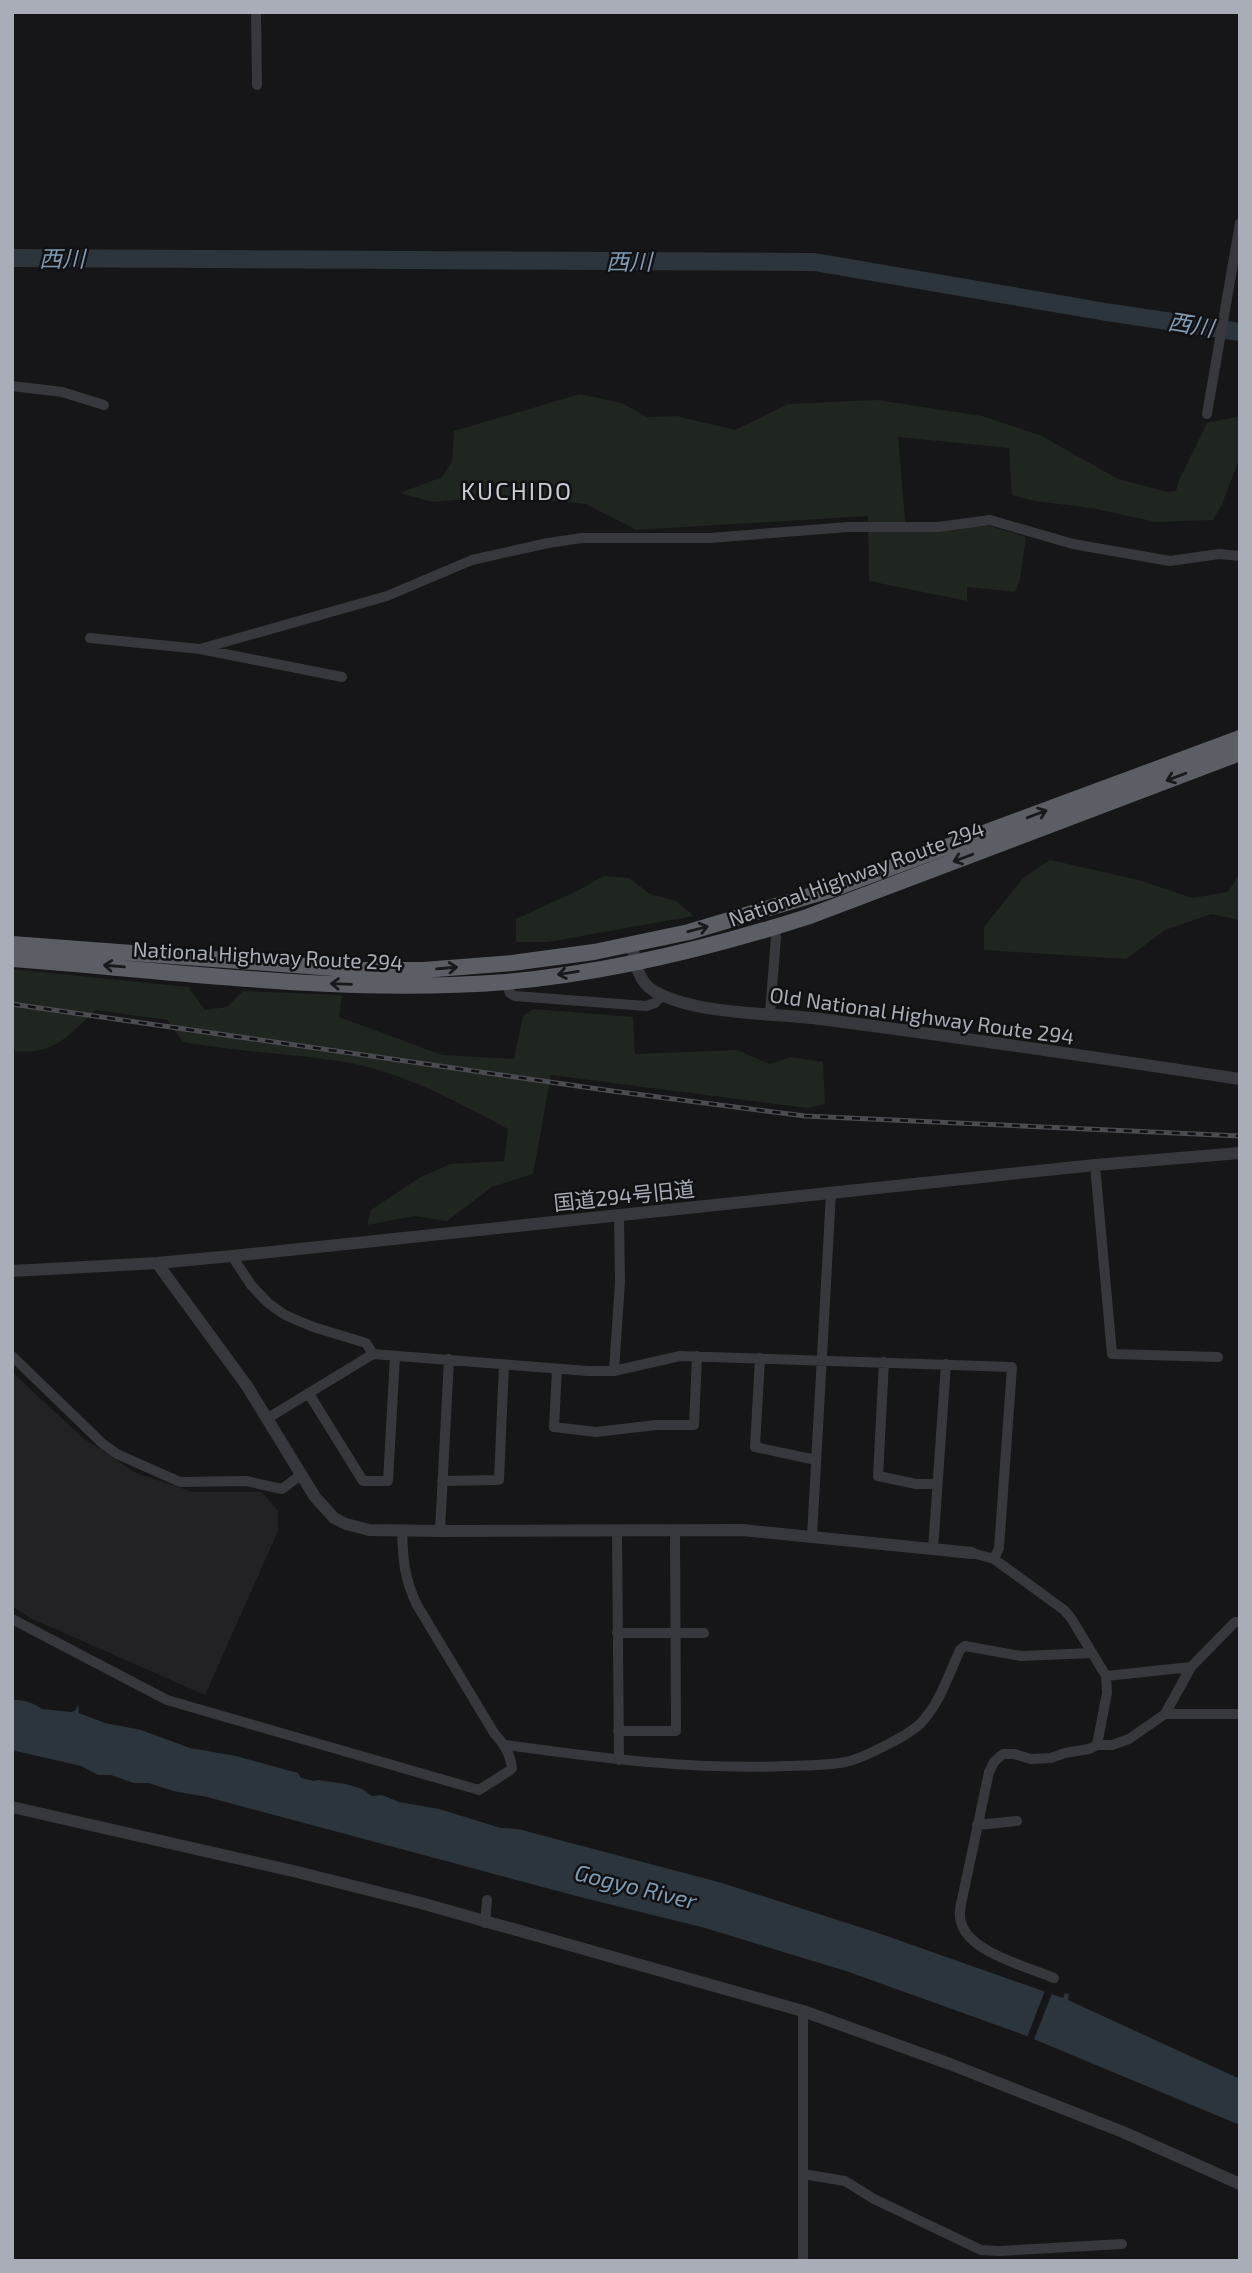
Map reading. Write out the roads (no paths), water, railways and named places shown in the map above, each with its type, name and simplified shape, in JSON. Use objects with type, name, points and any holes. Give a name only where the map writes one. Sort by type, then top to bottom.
[{"type":"highway","name":"National Highway Route 294","points":[[12,958],[316,983],[506,982],[633,953],[833,889],[1240,738]]},
{"type":"highway","name":"National Highway Route 294","points":[[12,944],[318,969],[423,970],[633,953],[733,940],[849,902],[1240,753]]},
{"type":"street","points":[[256,12],[257,85]]},
{"type":"street","points":[[1207,414],[1240,223]]},
{"type":"street","points":[[12,386],[62,392],[104,405]]},
{"type":"street","points":[[200,649],[387,596],[472,560],[582,538],[710,538],[848,527],[937,527],[990,520],[1073,544],[1170,561],[1219,554],[1240,556]]},
{"type":"street","points":[[90,638],[200,649],[342,677]]},
{"type":"street","points":[[770,1013],[776,937],[774,928]]},
{"type":"street","name":"Old National Highway Route 294","points":[[633,953],[644,984],[662,995],[705,1008],[770,1013],[1240,1079]]},
{"type":"street","points":[[506,982],[510,993],[515,996],[646,1006],[655,1003],[662,995]]},
{"type":"street","name":"国道294号旧道","points":[[12,1271],[232,1256],[1095,1165],[1240,1153]]},
{"type":"street","points":[[1095,1165],[1112,1354],[1218,1357]]},
{"type":"street","points":[[812,1536],[831,1193]]},
{"type":"street","points":[[614,1371],[620,1282],[619,1215]]},
{"type":"street","points":[[232,1256],[251,1285],[268,1303],[285,1315],[313,1327],[366,1343],[373,1354]]},
{"type":"street","points":[[157,1263],[268,1418],[315,1497],[334,1518],[358,1528],[402,1530],[742,1530],[972,1553],[994,1559],[1064,1610],[1106,1676],[1105,1712],[1097,1745]]},
{"type":"street","points":[[268,1418],[373,1354],[614,1371],[680,1356],[1012,1367],[999,1548],[994,1559]]},
{"type":"street","points":[[12,1356],[43,1383],[103,1444],[117,1454],[180,1482],[246,1481],[282,1489],[302,1474]]},
{"type":"street","points":[[309,1394],[363,1481],[388,1481],[395,1356]]},
{"type":"street","points":[[556,1369],[554,1427],[596,1432],[656,1425],[694,1425],[697,1356]]},
{"type":"street","points":[[760,1358],[755,1447],[816,1460]]},
{"type":"street","points":[[440,1531],[449,1359]]},
{"type":"street","points":[[884,1362],[878,1476],[916,1484],[937,1484]]},
{"type":"street","points":[[442,1481],[499,1480],[505,1364]]},
{"type":"street","points":[[933,1549],[946,1364]]},
{"type":"street","points":[[12,1619],[167,1700],[479,1790],[512,1768],[506,1745],[494,1733],[412,1594],[403,1568],[402,1530]]},
{"type":"street","points":[[617,1531],[618,1760]]},
{"type":"street","points":[[618,1731],[676,1731],[675,1531]]},
{"type":"street","points":[[1054,1978],[976,1944],[961,1925],[963,1895],[989,1772],[994,1762],[1003,1754],[1031,1759],[1051,1758],[1129,1739],[1165,1714],[1191,1667],[1235,1622],[1240,1622]]},
{"type":"street","points":[[617,1633],[704,1633]]},
{"type":"street","points":[[506,1745],[618,1760],[738,1767],[842,1763],[863,1756],[921,1723],[941,1691],[960,1650],[965,1646],[1021,1656],[1092,1653]]},
{"type":"street","points":[[1106,1676],[1191,1667]]},
{"type":"street","points":[[1165,1714],[1240,1714]]},
{"type":"street","points":[[12,1807],[421,1903],[803,2011],[950,2064],[1123,2132],[1240,2184]]},
{"type":"street","points":[[978,1825],[1017,1822]]},
{"type":"street","points":[[485,1923],[486,1900]]},
{"type":"street","points":[[803,2011],[803,2261]]},
{"type":"street","points":[[803,2174],[845,2181],[874,2199],[981,2250],[1122,2244]]},
{"type":"water","name":"Gogyo River","points":[[12,1700],[28,1702],[42,1709],[71,1712],[76,1710],[78,1704],[79,1713],[105,1723],[141,1730],[190,1748],[236,1756],[298,1773],[301,1778],[346,1784],[362,1789],[372,1796],[382,1795],[399,1802],[439,1809],[501,1828],[518,1829],[722,1883],[881,1934],[1063,1998],[1065,1993],[1069,1994],[1068,2000],[1240,2079],[1240,2125],[1019,2033],[846,1971],[705,1928],[207,1797],[173,1791],[149,1783],[134,1783],[111,1775],[98,1775],[81,1766],[16,1751],[12,1749]]},
{"type":"waterway","name":"西川","points":[[12,258],[814,262],[1240,332]]},
{"type":"railway","points":[[12,1004],[612,1091],[805,1116],[1240,1136]]},
{"type":"district","name":"KUCHIDO","points":[[517,490]]}]
